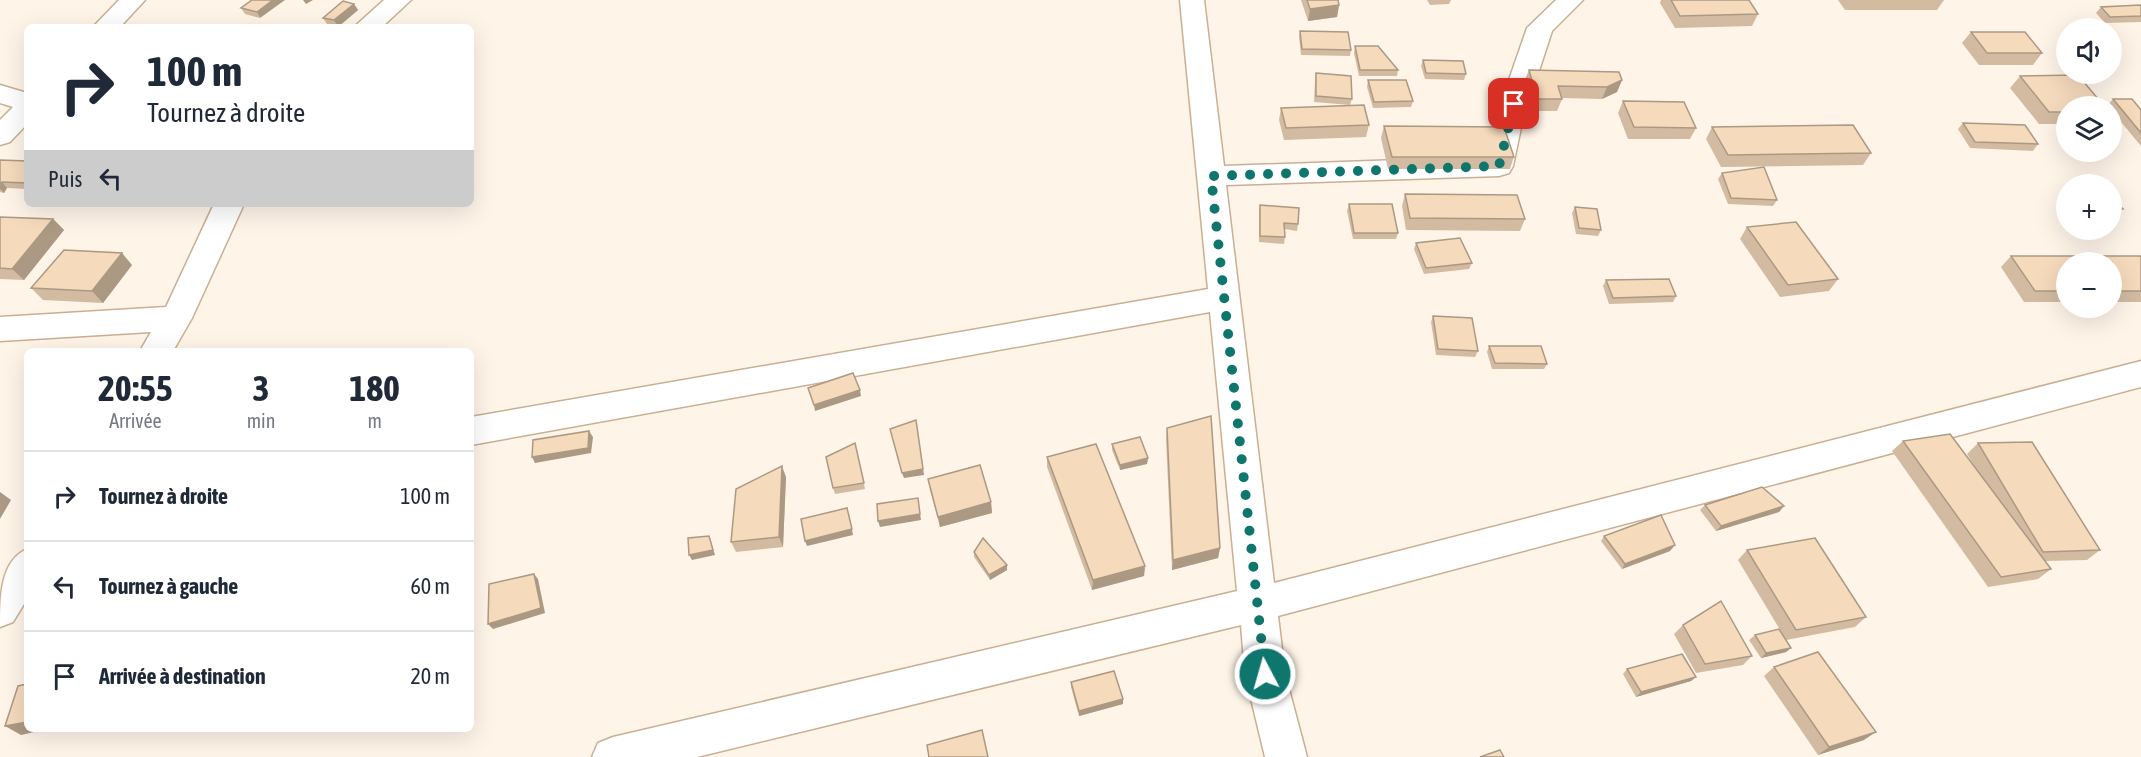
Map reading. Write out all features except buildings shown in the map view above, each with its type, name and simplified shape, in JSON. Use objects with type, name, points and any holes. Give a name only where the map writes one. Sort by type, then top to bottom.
[{"type":"street","points":[[109,24],[133,0]]},
{"type":"street","points":[[371,24],[399,0]]},
{"type":"street","points":[[1192,0],[1265,674],[1286,757]]},
{"type":"street","points":[[1211,176],[1499,166],[1508,123],[1540,28],[1571,0]]},
{"type":"street","points":[[0,94],[24,101]]},
{"type":"street","points":[[0,136],[24,111]]},
{"type":"street","points":[[158,348],[176,318],[228,207]]},
{"type":"street","points":[[474,430],[1224,298]]},
{"type":"street","points":[[0,329],[176,318]]},
{"type":"street","points":[[613,757],[1257,604],[2141,374]]},
{"type":"street","points":[[0,610],[24,570]]},
{"type":"route","points":[[1265,674],[1211,176],[1499,166],[1514,104]]}]
